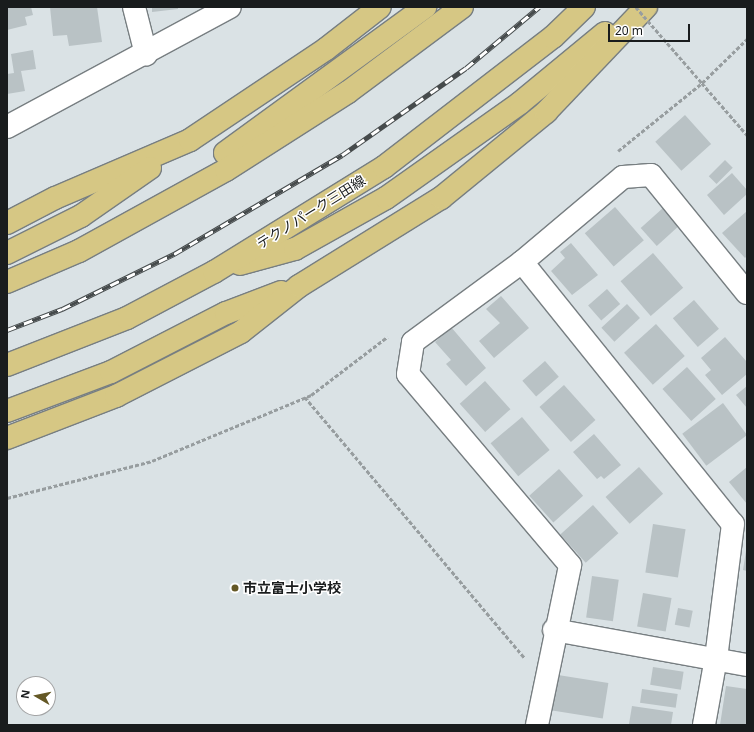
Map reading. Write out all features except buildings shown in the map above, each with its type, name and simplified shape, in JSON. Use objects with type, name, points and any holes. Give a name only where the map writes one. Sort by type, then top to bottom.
[{"type":"main road","points":[[7,253],[81,216],[190,140],[326,49],[380,7]]},
{"type":"main road","points":[[79,251],[254,133],[425,7]]},
{"type":"main road","points":[[7,282],[79,251],[233,166],[348,92],[462,7]]},
{"type":"main road","name":"テクノパーク三田線","points":[[7,365],[127,318],[214,272],[384,167],[553,37],[584,7]]},
{"type":"main road","points":[[214,272],[295,249],[386,198],[520,103],[636,7]]},
{"type":"main road","points":[[7,438],[116,396],[241,332],[300,286],[441,198],[546,112],[646,7]]},
{"type":"main road","points":[[7,223],[55,198],[190,140]]},
{"type":"main road","points":[[7,411],[111,372],[226,313],[300,286]]},
{"type":"street","points":[[134,7],[146,54]]},
{"type":"street","points":[[7,127],[146,54],[230,7]]},
{"type":"street","points":[[537,725],[554,630],[570,565],[408,374],[413,342],[522,262],[624,177],[651,175],[747,293]]},
{"type":"street","points":[[522,262],[740,525],[704,725]]},
{"type":"street","points":[[554,630],[716,658],[747,665]]},
{"type":"path","points":[[636,7],[747,135]]},
{"type":"path","points":[[613,155],[702,83],[747,39]]},
{"type":"path","points":[[7,498],[152,461],[305,397],[391,334]]},
{"type":"path","points":[[305,397],[545,682]]},
{"type":"railway","points":[[7,330],[62,309],[174,254],[342,155],[466,68],[539,7]]},
{"type":"place","name":"市立富士小学校","points":[[235,588]]}]
